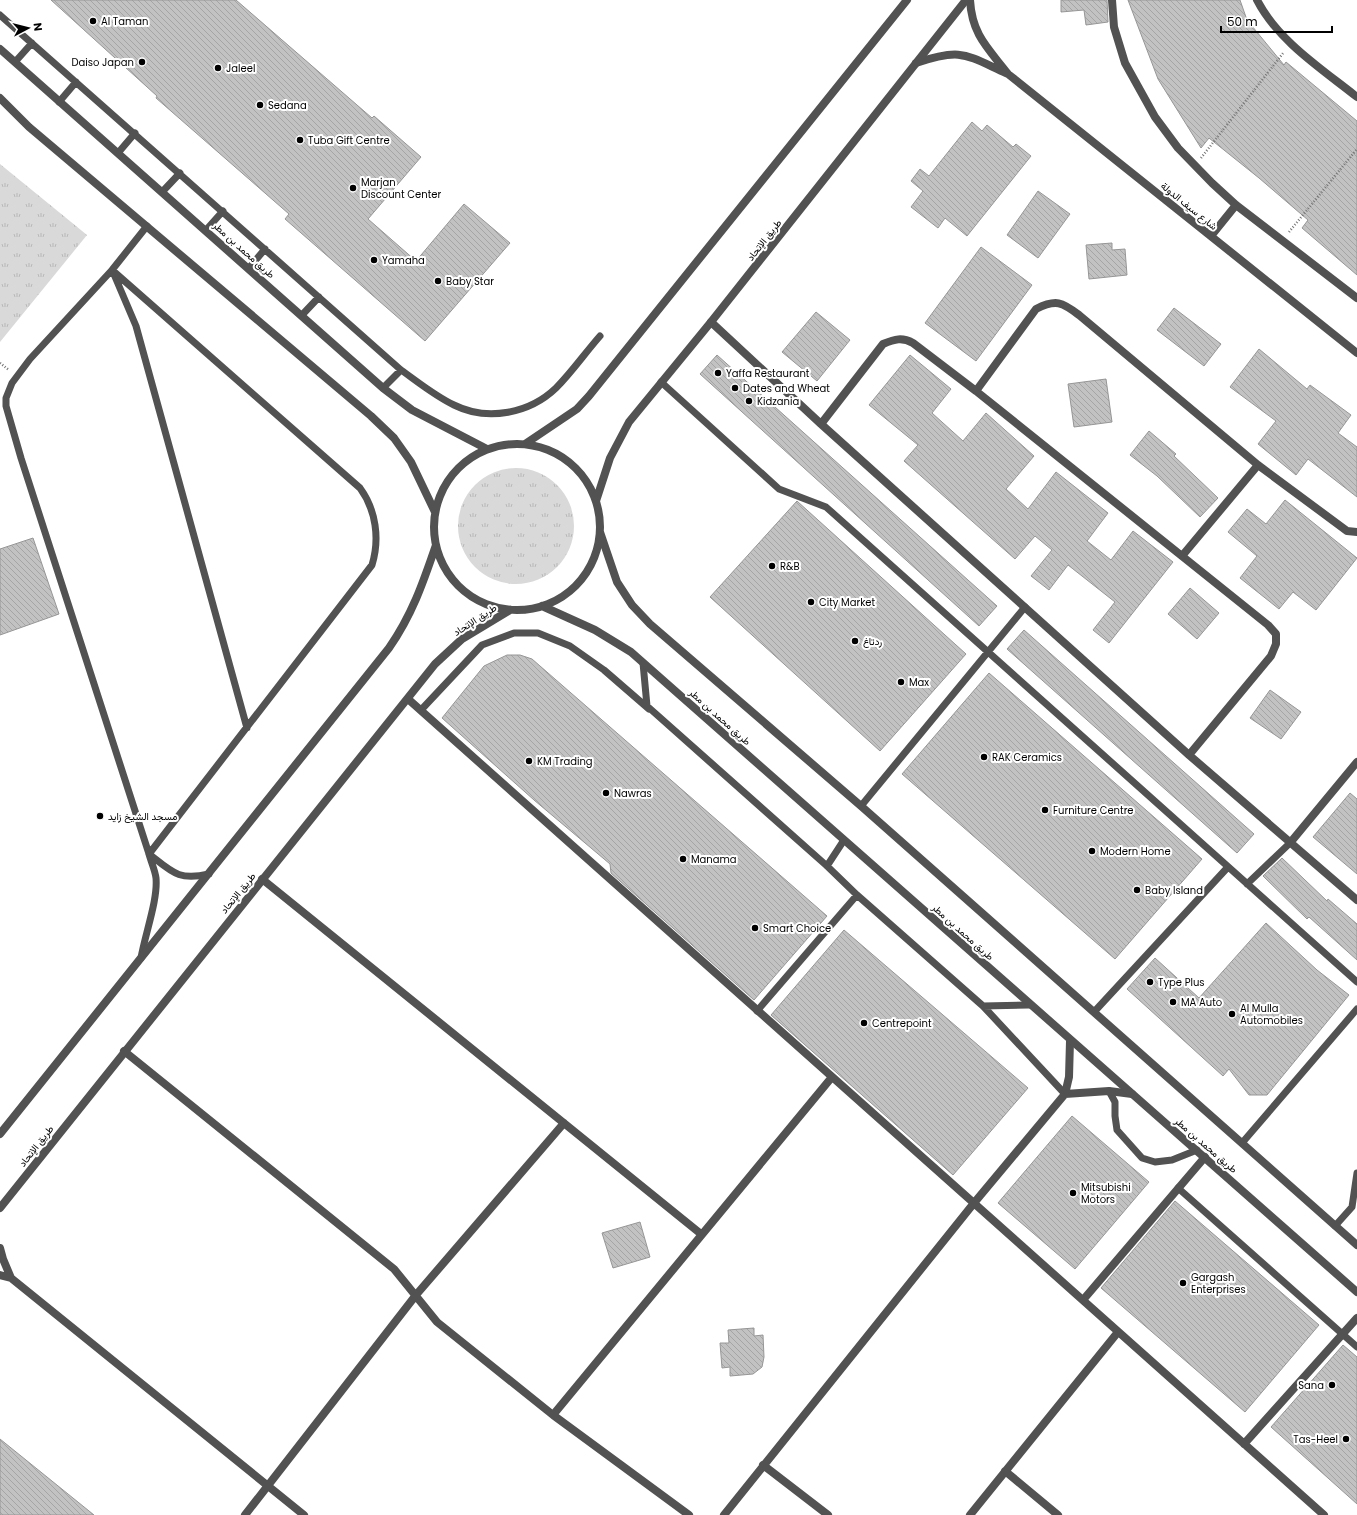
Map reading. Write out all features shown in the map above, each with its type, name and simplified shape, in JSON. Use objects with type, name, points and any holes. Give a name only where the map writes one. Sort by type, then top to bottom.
[{"type":"street","points":[[525,444],[577,409],[589,396],[907,0]]},
{"type":"street","name":"طريق اﻹتحاد","points":[[596,501],[610,458],[629,422],[712,322],[966,0]]},
{"type":"street","name":"شارع سيف الدولة","points":[[970,0],[971,13],[975,29],[1008,74]]},
{"type":"street","points":[[1112,0],[1114,27],[1125,63],[1155,117],[1178,148],[1212,184],[1236,205],[1283,239],[1357,298]]},
{"type":"street","points":[[1257,0],[1265,16],[1291,44],[1357,97]]},
{"type":"street","name":"طريق محمد بن مطر","points":[[0,48],[59,102],[163,191],[383,388],[412,410],[487,449]]},
{"type":"street","name":"شارع سيف الدولة","points":[[916,63],[940,55],[952,53],[964,54],[1008,74],[1357,353]]},
{"type":"street","points":[[0,98],[29,127],[371,416],[394,438],[412,462],[435,512]]},
{"type":"street","points":[[1211,236],[1236,205]]},
{"type":"street","points":[[976,391],[1036,309],[1047,303],[1059,302],[1079,315],[1258,464],[1347,531],[1357,532]]},
{"type":"street","points":[[712,322],[822,424],[1189,755],[1357,900]]},
{"type":"street","points":[[822,424],[883,344],[894,340],[905,339],[913,343],[976,391],[1268,625],[1276,634],[1276,644],[1272,656],[1189,755]]},
{"type":"street","points":[[506,444],[525,444],[544,448],[561,456],[576,468],[588,483],[596,501],[600,521],[600,532],[596,551],[588,570],[576,586],[560,598],[542,606],[526,610],[510,610],[476,600],[462,589],[450,576],[436,545],[434,534],[435,512],[440,496],[448,480],[463,464],[487,449],[506,444]]},
{"type":"street","points":[[1182,556],[1258,464]]},
{"type":"street","points":[[600,532],[617,582],[632,605],[650,624],[861,806],[1357,1245]]},
{"type":"street","points":[[0,1134],[389,648],[403,628],[416,602],[436,545]]},
{"type":"street","name":"طريق محمد بن مطر","points":[[542,606],[606,636],[643,663],[1070,1041],[1197,1150],[1357,1292]]},
{"type":"street","name":"طريق اﻹتحاد","points":[[0,1208],[124,1051],[435,664],[462,639],[510,610]]},
{"type":"street","points":[[408,699],[1324,1515]]},
{"type":"street","points":[[1290,843],[1357,762]]},
{"type":"street","points":[[262,879],[701,1234]]},
{"type":"street","points":[[724,1515],[974,1204],[1065,1094],[1069,1077],[1070,1041]]},
{"type":"street","points":[[124,1051],[394,1269],[437,1322],[553,1415],[690,1515]]},
{"type":"street","points":[[553,1415],[832,1077]]},
{"type":"street","points":[[1065,1094],[1109,1091],[1132,1094]]},
{"type":"street","points":[[245,1515],[416,1295],[564,1123]]},
{"type":"street","points":[[1082,1300],[1205,1157]]},
{"type":"street","points":[[0,1248],[11,1278]]},
{"type":"street","points":[[0,1275],[11,1278],[304,1515]]},
{"type":"street","points":[[1244,1444],[1357,1318]]},
{"type":"street","points":[[970,1515],[1118,1332]]},
{"type":"street","points":[[763,1465],[828,1515]]},
{"type":"street","points":[[1005,1471],[1058,1515]]},
{"type":"lane","points":[[0,15],[401,370],[456,406],[480,413],[504,413],[526,407],[545,397],[557,388],[600,336]]},
{"type":"lane","points":[[15,62],[32,43]]},
{"type":"lane","points":[[59,102],[76,82]]},
{"type":"lane","points":[[118,153],[135,134]]},
{"type":"lane","points":[[163,191],[180,173]]},
{"type":"lane","points":[[206,230],[223,211]]},
{"type":"lane","points":[[141,958],[144,937],[156,890],[156,877],[28,480],[6,406],[6,398],[12,383],[30,359],[112,270],[147,226]]},
{"type":"lane","points":[[249,268],[265,249]]},
{"type":"lane","points":[[112,270],[136,326],[247,728]]},
{"type":"lane","points":[[112,270],[360,488],[368,500],[373,516],[376,551],[372,566],[149,854]]},
{"type":"lane","points":[[302,315],[319,297]]},
{"type":"lane","points":[[383,388],[401,370]]},
{"type":"lane","points":[[661,382],[779,489],[826,507],[1357,982]]},
{"type":"lane","points":[[861,806],[1024,607]]},
{"type":"lane","points":[[421,710],[482,645],[514,633],[538,633],[570,646],[604,670],[827,866],[857,895],[983,1006],[1065,1094]]},
{"type":"lane","points":[[643,663],[647,706],[659,718]]},
{"type":"lane","points":[[827,866],[844,840]]},
{"type":"lane","points":[[1247,884],[1290,843]]},
{"type":"lane","points":[[149,854],[176,875],[191,878],[209,874]]},
{"type":"lane","points":[[1094,1012],[1228,867]]},
{"type":"lane","points":[[758,1011],[857,895]]},
{"type":"lane","points":[[983,1006],[1030,1005]]},
{"type":"lane","points":[[1242,1143],[1357,1009]]},
{"type":"lane","points":[[1109,1091],[1115,1102],[1117,1130],[1142,1158],[1155,1162],[1172,1160],[1197,1150]]},
{"type":"lane","points":[[1335,1226],[1352,1206],[1357,1172]]},
{"type":"lane","points":[[1178,1188],[1357,1348]]},
{"type":"path","points":[[1196,166],[1291,44]]},
{"type":"path","points":[[1283,239],[1357,149]]},
{"type":"green space","points":[[0,164],[87,235],[0,342]]},
{"type":"green space","points":[[516,468],[538,472],[557,485],[570,504],[574,526],[570,548],[557,567],[538,580],[516,584],[494,580],[475,567],[462,548],[458,526],[462,504],[475,485],[494,472]]},
{"type":"building","points":[[51,0],[236,0],[372,118],[374,116],[421,157],[368,219],[416,261],[464,204],[510,243],[425,341],[285,219],[289,214],[156,98],[157,96]]},
{"type":"building","points":[[1061,0],[1107,0],[1108,22],[1086,25],[1084,10],[1061,12]]},
{"type":"building","points":[[1128,0],[1240,0],[1247,20],[1284,65],[1286,62],[1357,121],[1357,275],[1302,228],[1308,220],[1259,178],[1209,138],[1201,148],[1158,79]]},
{"type":"building","points":[[972,122],[982,131],[987,125],[1013,147],[1016,144],[1031,156],[967,236],[945,218],[938,228],[911,207],[923,191],[911,181],[920,169],[929,176]]},
{"type":"building","points":[[1038,191],[1070,214],[1038,258],[1007,235]]},
{"type":"building","points":[[1112,243],[1112,250],[1125,249],[1127,275],[1089,279],[1086,245]]},
{"type":"building","points":[[981,247],[1032,285],[976,361],[925,323]]},
{"type":"building","points":[[1174,308],[1221,344],[1204,366],[1157,330]]},
{"type":"building","points":[[816,312],[850,340],[817,381],[782,352]]},
{"type":"building","points":[[1259,349],[1307,389],[1310,385],[1351,415],[1338,433],[1357,447],[1357,497],[1308,459],[1296,475],[1258,444],[1276,421],[1230,387]]},
{"type":"building","points":[[717,355],[997,606],[979,626],[700,374]]},
{"type":"building","points":[[910,355],[951,389],[932,413],[963,441],[986,413],[1034,456],[1006,489],[1028,509],[1056,472],[1108,513],[1087,541],[1111,560],[1133,531],[1173,562],[1109,643],[1093,630],[1115,602],[1068,565],[1049,590],[1031,576],[1052,550],[1035,536],[1015,559],[904,461],[918,445],[869,405]]},
{"type":"building","points":[[1106,379],[1112,422],[1074,427],[1068,384]]},
{"type":"building","points":[[1149,431],[1176,454],[1174,456],[1218,498],[1200,517],[1157,476],[1130,455]]},
{"type":"building","points":[[1285,500],[1357,558],[1316,610],[1293,592],[1279,609],[1240,578],[1257,556],[1228,532],[1247,509],[1266,524]]},
{"type":"building","points":[[797,501],[966,654],[880,751],[710,597]]},
{"type":"building","points":[[33,538],[59,614],[0,635],[0,549]]},
{"type":"building","points":[[1190,588],[1219,613],[1197,639],[1168,614]]},
{"type":"building","points":[[1024,630],[1254,834],[1237,853],[1007,649]]},
{"type":"building","points":[[507,655],[520,655],[532,659],[827,916],[754,1000],[611,873],[610,864],[534,800],[442,718],[484,666]]},
{"type":"building","points":[[989,673],[1202,859],[1115,959],[902,774]]},
{"type":"building","points":[[1270,690],[1301,712],[1281,739],[1250,718]]},
{"type":"building","points":[[1350,793],[1357,799],[1357,874],[1313,837]]},
{"type":"building","points":[[1282,858],[1327,901],[1328,899],[1357,924],[1357,960],[1309,917],[1307,919],[1263,876]]},
{"type":"building","points":[[1266,923],[1317,970],[1349,995],[1267,1095],[1249,1095],[1229,1069],[1223,1076],[1127,989],[1155,958],[1199,998]]},
{"type":"building","name":"Centrepoint","points":[[844,930],[1028,1088],[953,1175],[771,1015]]},
{"type":"building","name":"Mitsubishi Motors","points":[[1072,1116],[1149,1182],[1075,1269],[998,1203]]},
{"type":"building","name":"Gargash Enterprises","points":[[1175,1201],[1319,1325],[1245,1412],[1101,1288]]},
{"type":"building","points":[[640,1222],[650,1257],[613,1268],[602,1233]]},
{"type":"building","points":[[754,1328],[754,1336],[763,1335],[764,1357],[762,1367],[753,1374],[730,1376],[730,1367],[722,1368],[720,1343],[729,1343],[728,1330]]},
{"type":"building","name":"Sana","points":[[1343,1345],[1357,1357],[1357,1504],[1271,1427]]},
{"type":"building","points":[[0,1439],[94,1515],[0,1515]]},
{"type":"place","name":"Al Taman","points":[[93,21]]},
{"type":"place","name":"Daiso Japan","points":[[142,62]]},
{"type":"place","name":"Jaleel","points":[[218,68]]},
{"type":"place","name":"Sedana","points":[[260,105]]},
{"type":"place","name":"Tuba Gift Centre","points":[[300,140]]},
{"type":"place","name":"Marjan Discount Center","points":[[353,188]]},
{"type":"place","name":"Yamaha","points":[[374,260]]},
{"type":"place","name":"Baby Star","points":[[438,281]]},
{"type":"place","name":"Yaffa Restaurant","points":[[718,373]]},
{"type":"place","name":"Dates and Wheat","points":[[735,388]]},
{"type":"place","name":"Kidzania","points":[[749,401]]},
{"type":"place","name":"R&B","points":[[772,566]]},
{"type":"place","name":"City Market","points":[[811,602]]},
{"type":"place","name":"ردتاغ","points":[[855,641]]},
{"type":"place","name":"Max","points":[[901,682]]},
{"type":"place","name":"RAK Ceramics","points":[[984,757]]},
{"type":"place","name":"KM Trading","points":[[529,761]]},
{"type":"place","name":"Nawras","points":[[606,793]]},
{"type":"place","name":"Furniture Centre","points":[[1045,810]]},
{"type":"place","name":"مسجد الشيخ زايد","points":[[100,816]]},
{"type":"place","name":"Modern Home","points":[[1092,851]]},
{"type":"place","name":"Manama","points":[[683,859]]},
{"type":"place","name":"Baby Island","points":[[1137,890]]},
{"type":"place","name":"Smart Choice","points":[[755,928]]},
{"type":"place","name":"Type Plus","points":[[1150,982]]},
{"type":"place","name":"MA Auto","points":[[1173,1002]]},
{"type":"place","name":"Al Mulla Automobiles","points":[[1232,1014]]},
{"type":"place","name":"Centrepoint","points":[[864,1023]]},
{"type":"place","name":"Mitsubishi Motors","points":[[1073,1193]]},
{"type":"place","name":"Gargash Enterprises","points":[[1183,1283]]},
{"type":"place","name":"Sana","points":[[1332,1385]]},
{"type":"place","name":"Tas-Heel","points":[[1346,1439]]}]
